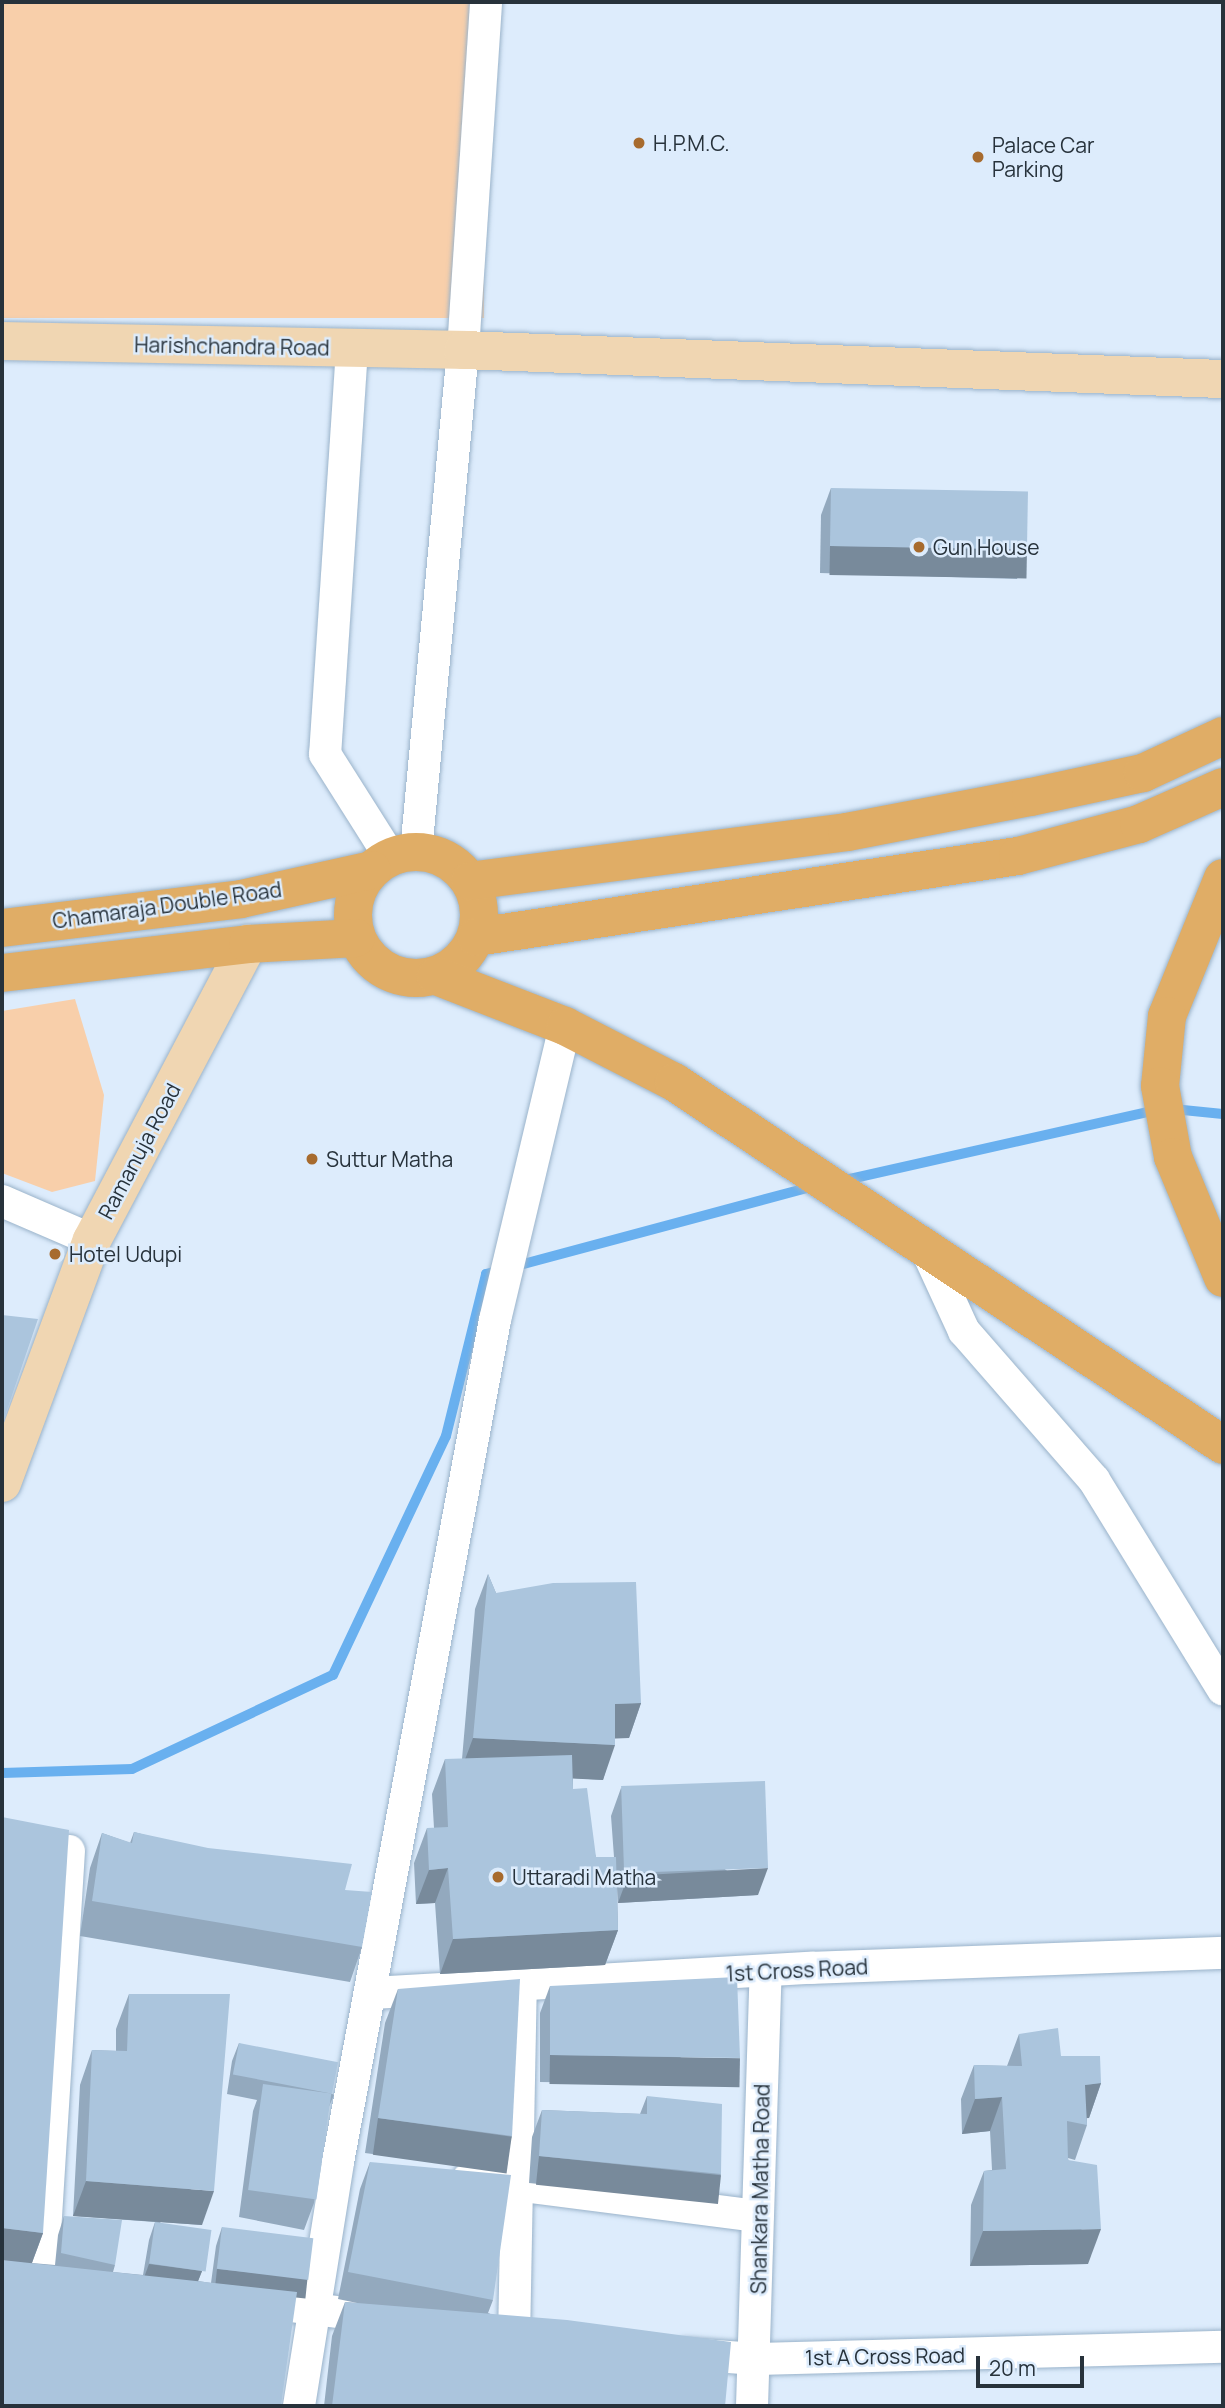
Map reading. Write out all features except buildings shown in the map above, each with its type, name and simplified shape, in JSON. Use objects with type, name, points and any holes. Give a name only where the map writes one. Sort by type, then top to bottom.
[{"type":"main road","points":[[470,881],[847,832],[1031,797],[1143,773],[1223,736]]},
{"type":"main road","points":[[477,937],[1018,856],[1139,824],[1223,787]]},
{"type":"main road","points":[[437,855],[470,881],[480,908],[477,937],[461,961],[436,976],[412,979],[388,973],[369,958],[356,937],[352,914],[357,890],[393,860],[437,855]]},
{"type":"main road","name":"Chamaraja Double Road","points":[[2,928],[241,899],[393,860]]},
{"type":"main road","points":[[1223,878],[1181,974],[1167,1016],[1160,1086],[1173,1157],[1223,1278]]},
{"type":"main road","points":[[2,973],[248,944],[356,937]]},
{"type":"main road","points":[[436,976],[565,1026],[674,1082],[850,1198],[929,1255],[1223,1445]]},
{"type":"street","points":[[393,860],[463,350],[486,2]]},
{"type":"street","name":"Harishchandra Road","points":[[2,341],[463,350],[1223,379]]},
{"type":"street","points":[[352,349],[326,754],[393,860]]},
{"type":"street","name":"Ramanuja Road","points":[[2,1483],[54,1349],[92,1240],[248,944]]},
{"type":"street","points":[[299,2406],[312,2308],[351,2164],[371,1993],[374,1899],[495,1320],[565,1026]]},
{"type":"street","points":[[2,1201],[92,1240]]},
{"type":"street","points":[[929,1255],[964,1332],[1094,1479],[1223,1690]]},
{"type":"street","points":[[17,1345],[54,1349]]},
{"type":"street","points":[[42,2280],[70,1851]]},
{"type":"street","name":"1st Cross Road","points":[[371,1993],[766,1971],[1223,1953]]},
{"type":"street","name":"Shankara Matha Road","points":[[752,2406],[757,2359],[758,2216],[766,1971]]},
{"type":"street","points":[[514,2340],[521,1984]]},
{"type":"street","points":[[434,2174],[758,2216]]},
{"type":"street","points":[[261,2304],[312,2308],[413,2323]]},
{"type":"street","name":"1st A Cross Road","points":[[662,2353],[757,2359],[1223,2347]]},
{"type":"shaded area","points":[[2,2],[484,2],[484,318],[2,318]]},
{"type":"shaded area","points":[[75,999],[104,1095],[95,1181],[52,1192],[2,1173],[2,1011]]},
{"type":"waterway","points":[[1173,1109],[1223,1114]]},
{"type":"waterway","points":[[841,1181],[1157,1110]]},
{"type":"waterway","points":[[2,1773],[132,1769],[333,1675],[446,1436],[486,1274],[815,1186]]},
{"type":"place","name":"H.P.M.C.","points":[[639,143]]},
{"type":"place","name":"Palace Car Parking","points":[[978,157]]},
{"type":"place","name":"Gun House","points":[[919,547]]},
{"type":"place","name":"Suttur Matha","points":[[312,1159]]},
{"type":"place","name":"Hotel Udupi","points":[[55,1254]]},
{"type":"place","name":"Uttaradi Matha","points":[[498,1877]]}]
